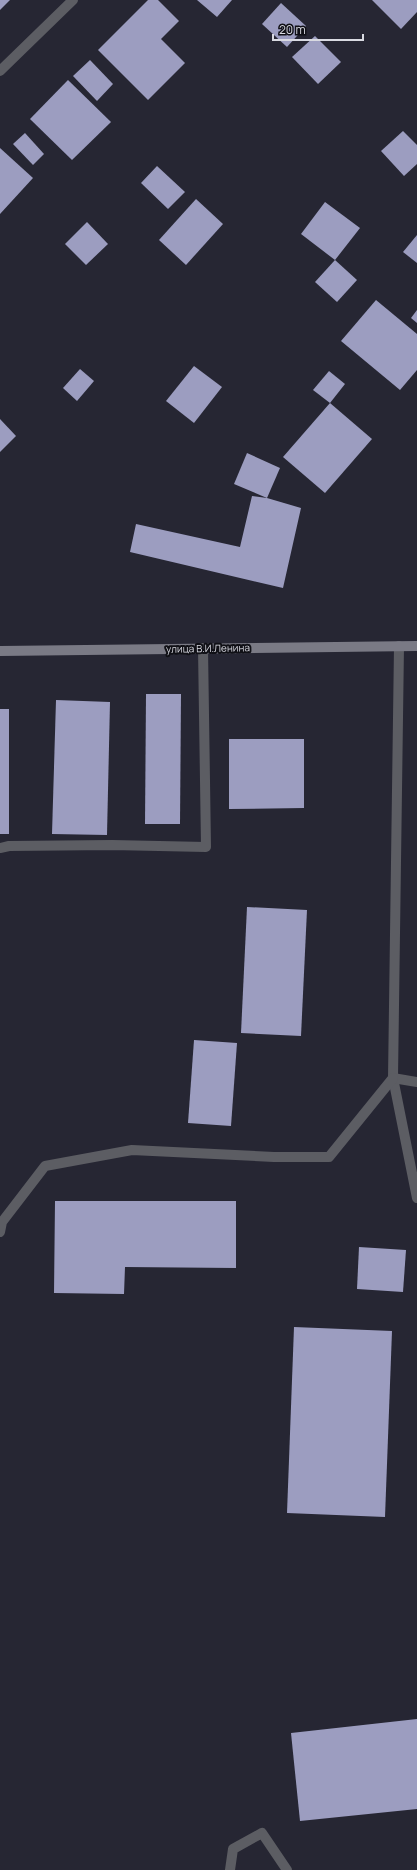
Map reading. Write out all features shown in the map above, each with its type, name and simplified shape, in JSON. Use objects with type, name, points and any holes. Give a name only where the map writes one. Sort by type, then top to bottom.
[{"type":"main road","name":"улица В.И.Ленина","points":[[0,650],[417,646]]},
{"type":"street","points":[[0,72],[73,0]]},
{"type":"street","points":[[398,646],[394,1078],[417,1198]]},
{"type":"street","points":[[0,848],[9,846],[112,845],[206,847],[203,648]]},
{"type":"street","points":[[394,1078],[417,1082]]},
{"type":"street","points":[[0,1232],[2,1222],[45,1166],[132,1150],[274,1157],[329,1157],[394,1078]]},
{"type":"street","points":[[230,1870],[233,1849],[262,1833],[287,1870]]},
{"type":"building","points":[[0,0],[10,0],[0,10]]},
{"type":"building","points":[[148,0],[158,0],[179,21],[161,39],[185,63],[148,100],[98,50]]},
{"type":"building","points":[[197,0],[232,0],[217,17]]},
{"type":"building","points":[[372,0],[417,0],[417,12],[401,29]]},
{"type":"building","points":[[281,3],[306,26],[287,47],[262,24]]},
{"type":"building","points":[[315,36],[341,62],[318,84],[292,57]]},
{"type":"building","points":[[90,60],[113,84],[97,101],[73,76]]},
{"type":"building","points":[[68,80],[111,122],[72,160],[30,119]]},
{"type":"building","points":[[403,131],[417,145],[417,164],[404,176],[381,151]]},
{"type":"building","points":[[25,133],[44,154],[33,165],[13,144]]},
{"type":"building","points":[[0,148],[33,178],[0,214]]},
{"type":"building","points":[[157,166],[185,192],[168,209],[141,183]]},
{"type":"building","points":[[196,199],[223,224],[186,265],[159,240]]},
{"type":"building","points":[[325,202],[360,228],[335,260],[301,234]]},
{"type":"building","points":[[87,222],[108,244],[86,265],[65,244]]},
{"type":"building","points":[[417,235],[417,263],[403,252]]},
{"type":"building","points":[[335,260],[357,280],[337,302],[315,282]]},
{"type":"building","points":[[376,300],[417,334],[417,370],[400,390],[341,341]]},
{"type":"building","points":[[417,310],[417,323],[411,318]]},
{"type":"building","points":[[194,366],[222,387],[194,423],[166,401]]},
{"type":"building","points":[[80,369],[94,381],[77,401],[63,388]]},
{"type":"building","points":[[329,371],[345,384],[330,403],[313,390]]},
{"type":"building","points":[[330,403],[372,439],[325,493],[283,457]]},
{"type":"building","points":[[0,419],[16,436],[0,452]]},
{"type":"building","points":[[247,453],[280,468],[267,498],[234,484]]},
{"type":"building","points":[[252,496],[267,498],[301,508],[283,588],[130,552],[136,524],[240,547]]},
{"type":"building","points":[[146,694],[181,694],[180,824],[145,824]]},
{"type":"building","points":[[56,700],[110,702],[107,835],[52,834]]},
{"type":"building","points":[[0,709],[9,709],[9,834],[0,834]]},
{"type":"building","points":[[229,739],[304,739],[304,808],[229,809]]},
{"type":"building","points":[[247,907],[307,910],[301,1036],[241,1033]]},
{"type":"building","points":[[194,1040],[237,1043],[231,1126],[188,1123]]},
{"type":"building","points":[[55,1201],[236,1201],[236,1268],[125,1267],[124,1294],[54,1293]]},
{"type":"building","points":[[359,1247],[406,1250],[403,1292],[357,1289]]},
{"type":"building","points":[[294,1327],[392,1331],[385,1517],[287,1513]]},
{"type":"building","points":[[417,1719],[417,1809],[300,1821],[291,1733]]}]
